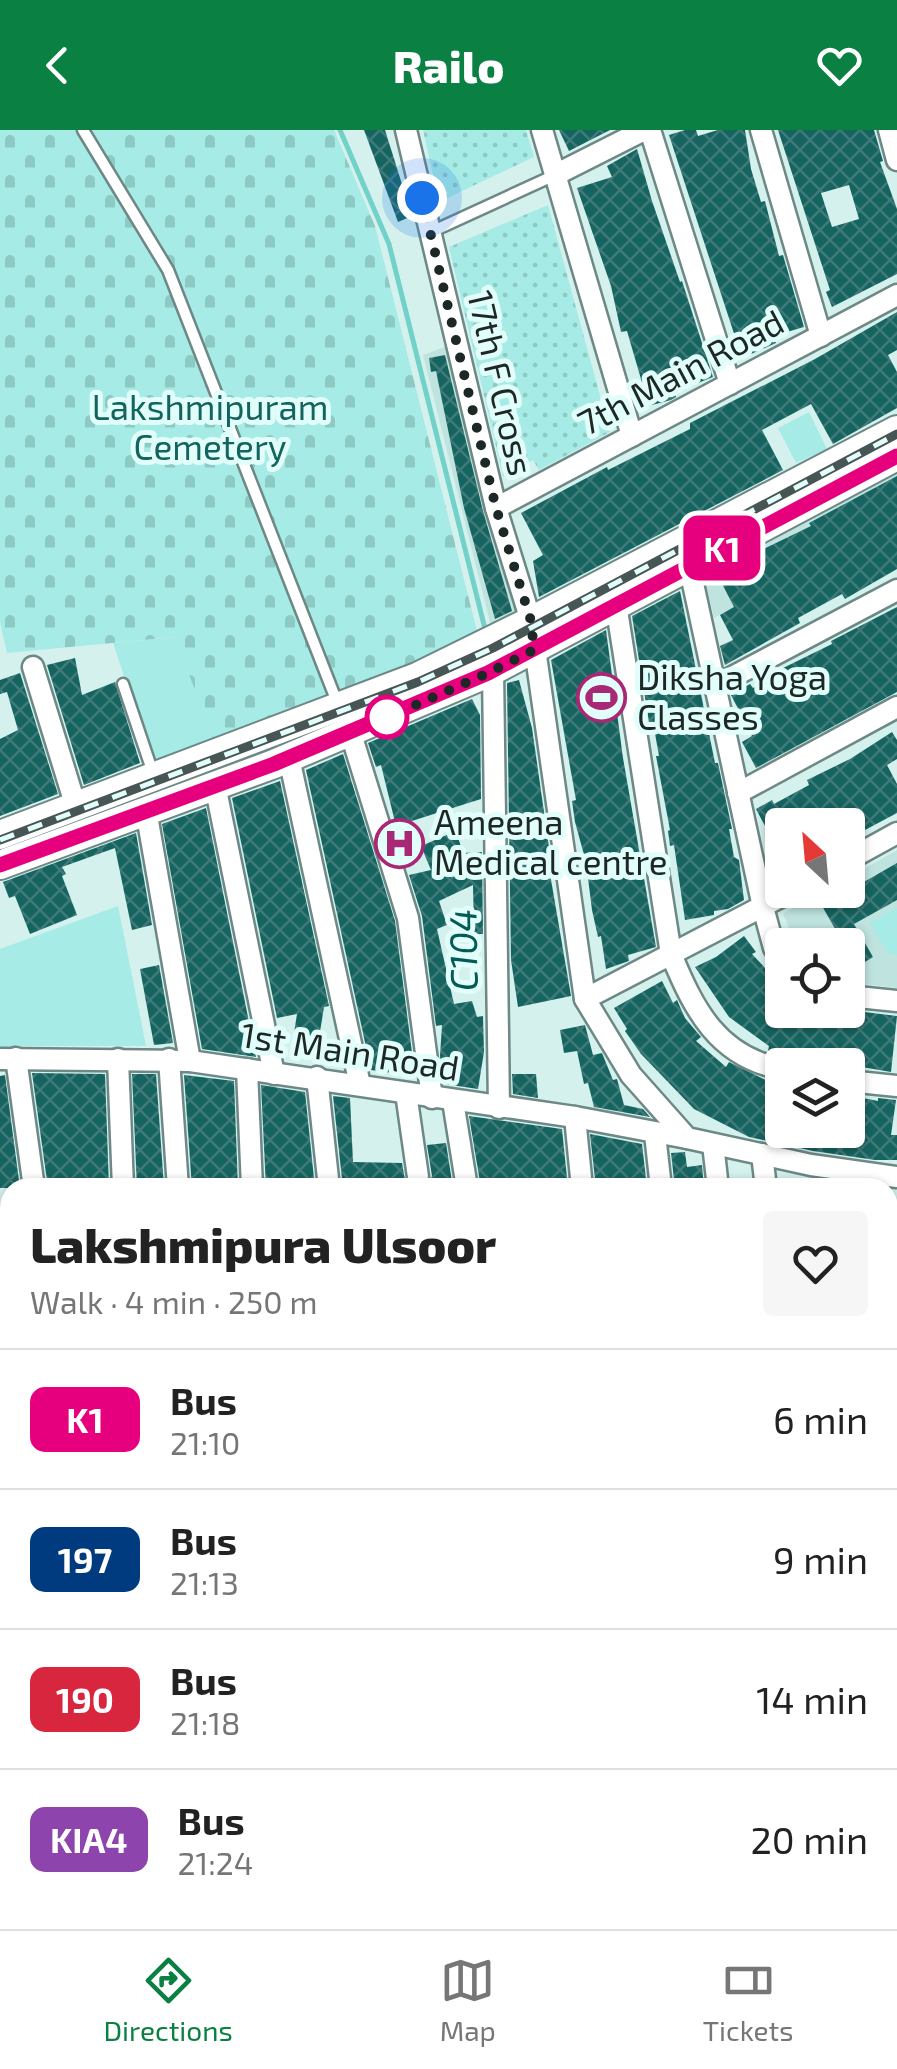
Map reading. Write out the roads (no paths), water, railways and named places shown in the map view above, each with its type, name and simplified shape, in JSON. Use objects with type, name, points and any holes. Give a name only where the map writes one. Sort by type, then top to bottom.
[{"type":"main road","points":[[532,635],[897,430]]},
{"type":"main road","points":[[0,865],[289,758],[346,720],[489,652],[616,604],[897,456]]},
{"type":"main road","points":[[0,835],[155,777],[346,720]]},
{"type":"street","name":"17th F Cross","points":[[406,130],[496,508],[532,635],[585,998]]},
{"type":"street","points":[[542,130],[632,436]]},
{"type":"street","points":[[555,176],[647,130],[730,384]]},
{"type":"street","points":[[761,130],[821,336]]},
{"type":"street","points":[[889,130],[897,160]]},
{"type":"street","name":"7th Main Road","points":[[496,508],[897,296]]},
{"type":"street","points":[[689,566],[769,928]]},
{"type":"street","points":[[717,685],[897,590]]},
{"type":"street","points":[[616,604],[671,954],[696,1006],[730,1049],[765,1062]]},
{"type":"street","points":[[489,652],[495,1107]]},
{"type":"street","points":[[33,667],[76,806]]},
{"type":"street","points":[[738,793],[897,707]]},
{"type":"street","points":[[346,720],[408,918],[443,1099],[464,1178]]},
{"type":"street","points":[[289,758],[360,1085]]},
{"type":"street","points":[[215,785],[274,1074]]},
{"type":"street","points":[[146,810],[180,1060],[178,1178]]},
{"type":"street","points":[[865,851],[897,833]]},
{"type":"street","points":[[687,1138],[631,1076],[585,998],[763,907]]},
{"type":"street","points":[[865,998],[897,1001]]},
{"type":"street","points":[[8,1059],[32,1178]]},
{"type":"street","name":"1st Main Road","points":[[8,1059],[180,1060],[317,1078],[575,1117],[877,1178]]},
{"type":"street","points":[[118,1059],[124,1178]]},
{"type":"street","points":[[248,1069],[252,1178]]},
{"type":"street","points":[[317,1078],[329,1178]]},
{"type":"street","points":[[865,1083],[897,1086]]},
{"type":"street","points":[[406,1093],[418,1178]]},
{"type":"street","points":[[575,1117],[581,1178]]},
{"type":"street","points":[[655,1134],[660,1178]]},
{"type":"street","points":[[713,1144],[717,1178]]},
{"type":"street","points":[[762,1154],[765,1178]]},
{"type":"street","points":[[812,1165],[813,1178]]},
{"type":"lane","points":[[83,130],[168,270],[346,720]]},
{"type":"lane","points":[[431,232],[555,176]]},
{"type":"lane","points":[[123,684],[155,777]]},
{"type":"waterway","name":"C104","points":[[340,130],[389,244],[486,633]]},
{"type":"railway","points":[[0,840],[418,682],[493,648],[897,434]]},
{"type":"place","name":"Diksha Yoga Classes","points":[[602,698]]},
{"type":"place","name":"Ameena Medical centre","points":[[399,843]]},
{"type":"park label","name":"Lakshmipuram Cemetery","points":[[210,428]]}]
